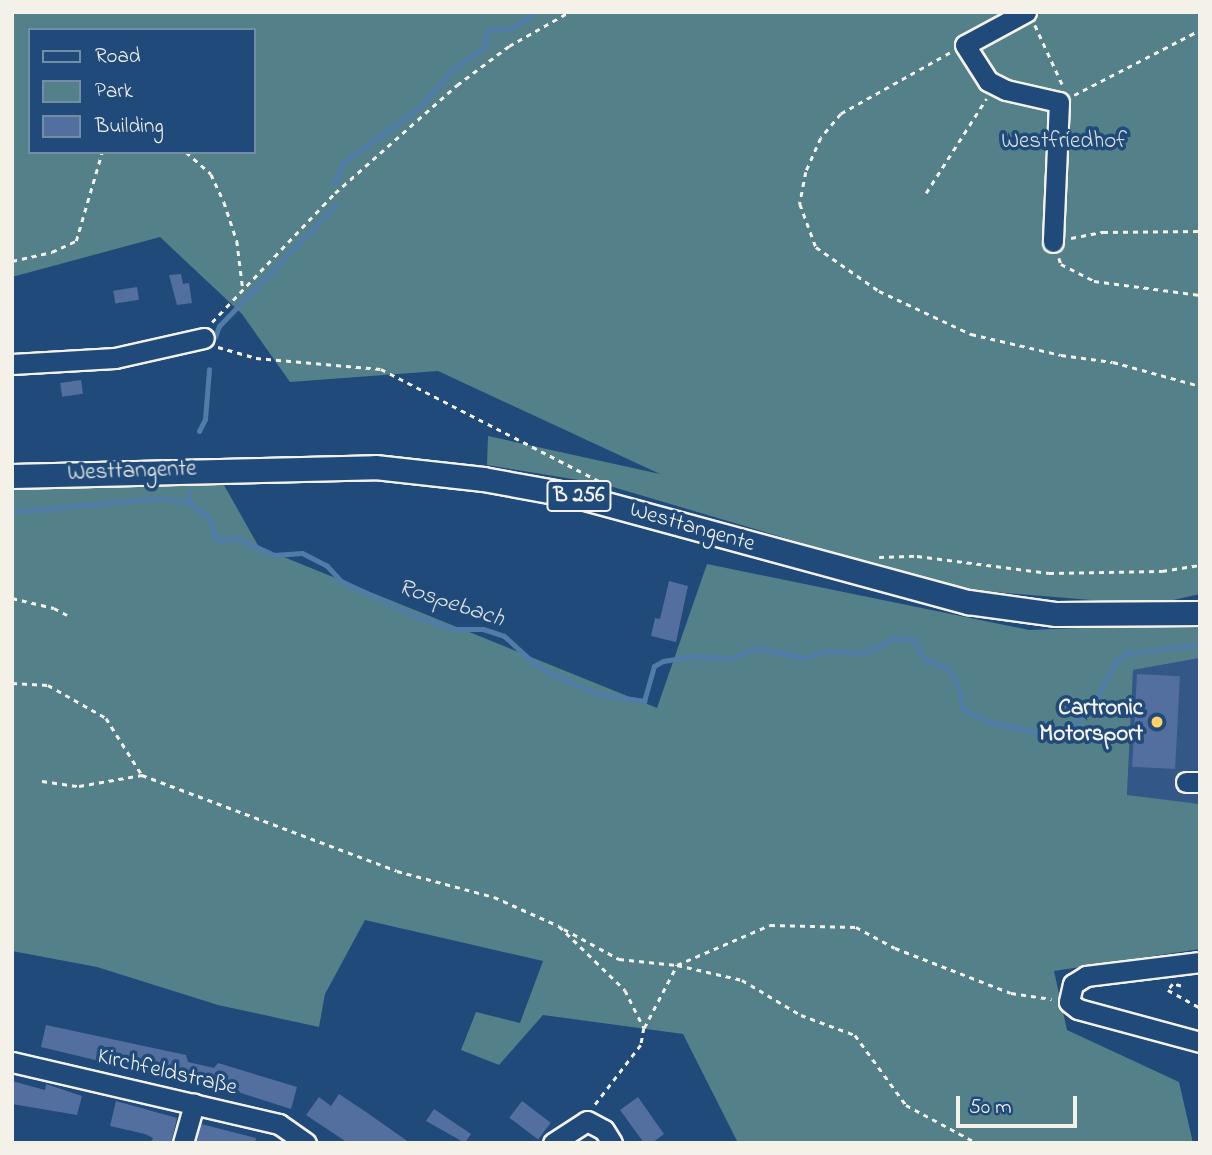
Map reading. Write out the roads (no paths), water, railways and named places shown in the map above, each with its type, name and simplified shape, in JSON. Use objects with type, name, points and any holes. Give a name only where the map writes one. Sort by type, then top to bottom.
[{"type":"main road","name":"Westtangente","points":[[12,476],[375,467],[483,479],[600,502],[968,602],[1056,614],[1200,613]]},
{"type":"street","points":[[1028,12],[965,45],[988,81],[1059,103],[1054,242]]},
{"type":"street","points":[[12,364],[115,358],[201,338]]},
{"type":"street","points":[[1200,962],[1086,976],[1073,984],[1069,1002],[1078,1009],[1200,1042]]},
{"type":"street","name":"Kirchfeldstraße","points":[[13,1060],[279,1124],[293,1139]]},
{"type":"street","points":[[183,1143],[194,1104]]},
{"type":"street","points":[[553,1143],[587,1121],[604,1130],[612,1143]]},
{"type":"waterway","points":[[334,184],[344,162],[419,108],[450,72],[485,47],[487,30],[512,28],[536,12]]},
{"type":"waterway","points":[[215,337],[219,326],[335,206]]},
{"type":"waterway","points":[[199,431],[205,419],[209,369]]},
{"type":"waterway","points":[[188,502],[190,491]]},
{"type":"waterway","name":"Rospebach","points":[[12,512],[160,498],[188,502],[211,520],[214,535],[221,541],[237,538],[274,555],[302,553],[327,566],[341,581],[415,616],[454,629],[483,629],[504,636],[536,665],[556,676],[599,694],[644,701],[654,666],[663,661],[696,656],[728,659],[756,648],[806,658],[825,651],[864,653],[893,638],[913,640],[925,660],[948,668],[959,688],[962,708],[988,722],[1036,732],[1068,731],[1092,707],[1117,660],[1128,653],[1200,645]]},
{"type":"place","name":"Cartronic Motorsport","points":[[1157,722]]},
{"type":"park label","name":"Westfriedhof","points":[[1064,142]]}]
